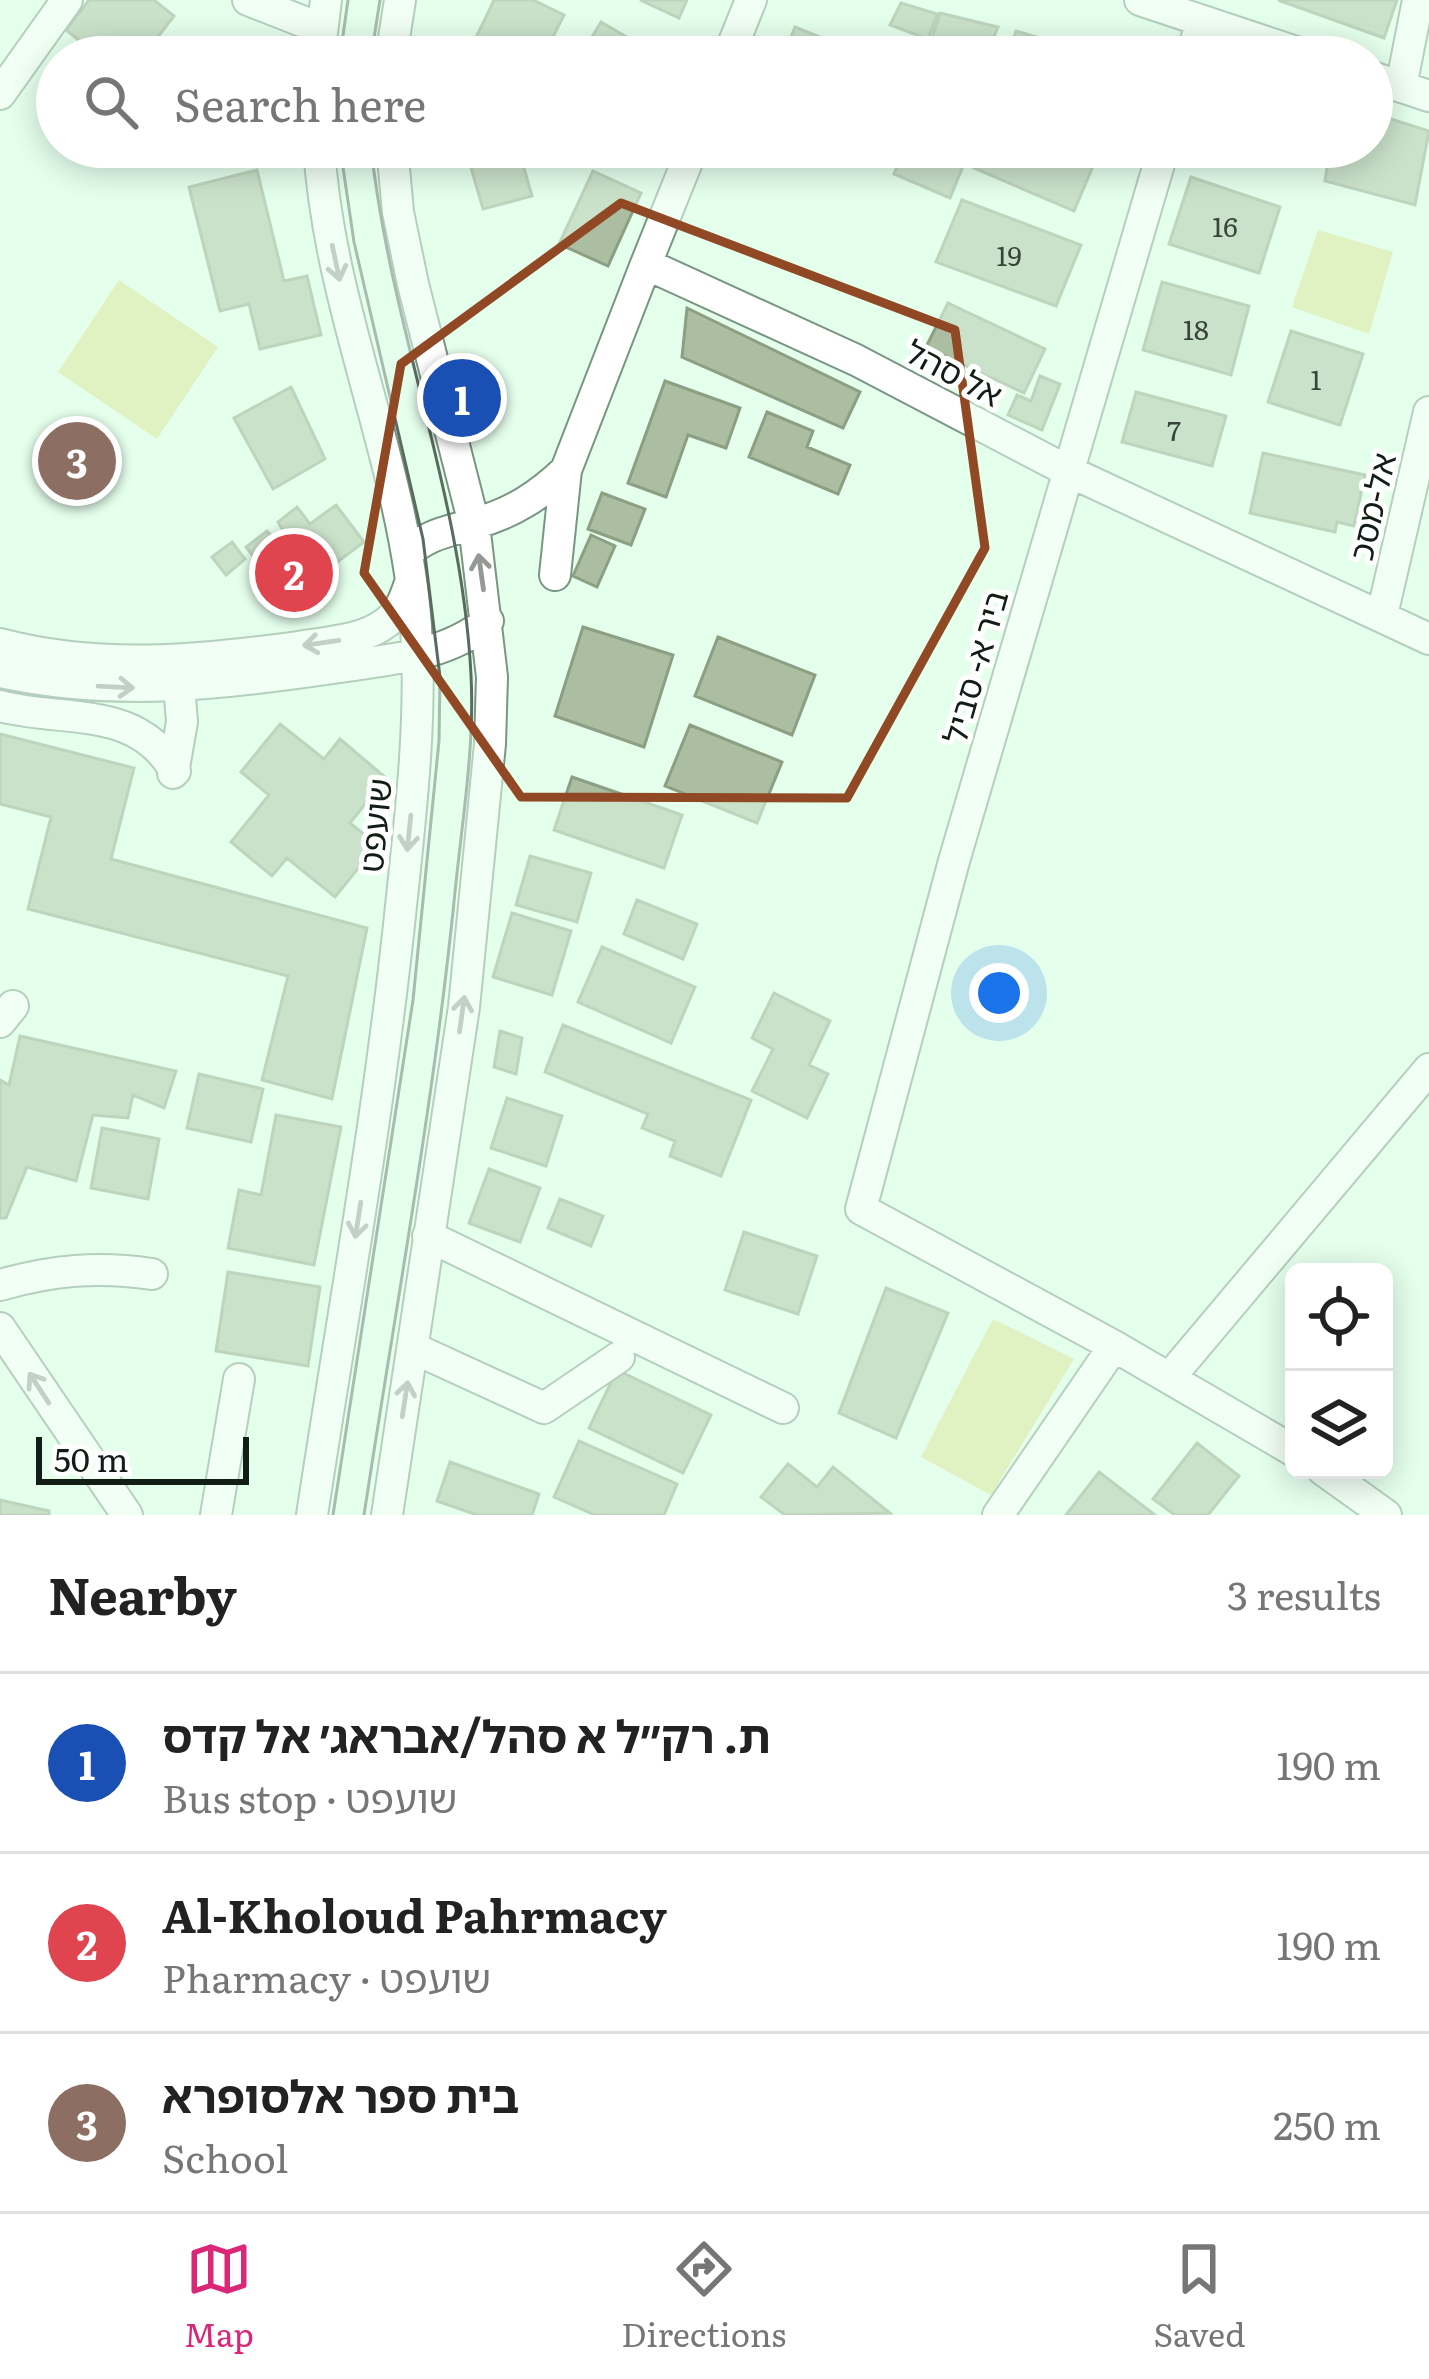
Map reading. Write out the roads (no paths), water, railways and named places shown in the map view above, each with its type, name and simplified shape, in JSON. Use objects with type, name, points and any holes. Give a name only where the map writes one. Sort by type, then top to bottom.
[{"type":"street","points":[[41,36],[67,0]]},
{"type":"street","points":[[248,0],[323,29]]},
{"type":"street","points":[[394,36],[400,0]]},
{"type":"street","points":[[736,36],[751,0]]},
{"type":"street","points":[[1401,87],[1418,0]]},
{"type":"street","points":[[1159,3],[1247,36]]},
{"type":"street","points":[[1197,36],[1202,21]]},
{"type":"street","points":[[0,94],[36,43]]},
{"type":"street","name":"שועפט","points":[[312,1515],[392,998],[418,717],[418,655],[409,568],[344,299],[322,168]]},
{"type":"street","points":[[386,1515],[464,1007],[488,768],[492,676],[474,524],[413,284],[394,168]]},
{"type":"street","points":[[555,575],[566,470],[685,168]]},
{"type":"street","name":"ביר א- סביל","points":[[1114,1346],[861,1209],[929,948],[1158,168]]},
{"type":"street","name":"אל סהל","points":[[646,265],[856,360],[1068,471],[1429,639]]},
{"type":"street","name":"אל-מסכ","points":[[1382,615],[1429,412]]},
{"type":"street","points":[[0,644],[178,674],[374,631],[396,614],[409,568],[434,532],[474,524],[536,499],[566,470]]},
{"type":"street","points":[[0,672],[84,685],[178,674],[346,666],[418,655],[468,638],[488,621]]},
{"type":"street","points":[[346,666],[391,684],[418,717]]},
{"type":"street","points":[[0,706],[121,724],[156,742],[171,777],[182,722],[178,674]]},
{"type":"street","points":[[1170,1378],[1429,1069]]},
{"type":"street","points":[[428,1236],[783,1408]]},
{"type":"street","points":[[0,1285],[64,1270],[105,1267],[152,1274]]},
{"type":"street","points":[[0,1328],[127,1515]]},
{"type":"street","points":[[998,1515],[1114,1346],[1285,1446]]},
{"type":"street","points":[[413,1348],[544,1408],[619,1357]]},
{"type":"street","points":[[216,1515],[239,1379]]},
{"type":"street","points":[[1335,1479],[1385,1515]]},
{"type":"tram line","points":[[343,36],[348,0]]},
{"type":"tram line","points":[[374,36],[380,0]]},
{"type":"tram line","points":[[333,1515],[413,1000],[439,741],[440,677],[423,539],[354,242],[343,168]]},
{"type":"tram line","points":[[364,1515],[435,1056],[467,789],[472,703],[454,542],[393,279],[374,168]]},
{"type":"place","name":"ת. רק״ל א סהל/אבראג׳ אל קדס","points":[[462,398]]},
{"type":"place","name":"בית ספר אלסופרא","points":[[77,461]]},
{"type":"place","name":"Al-Kholoud Pahrmacy","points":[[294,573]]}]
